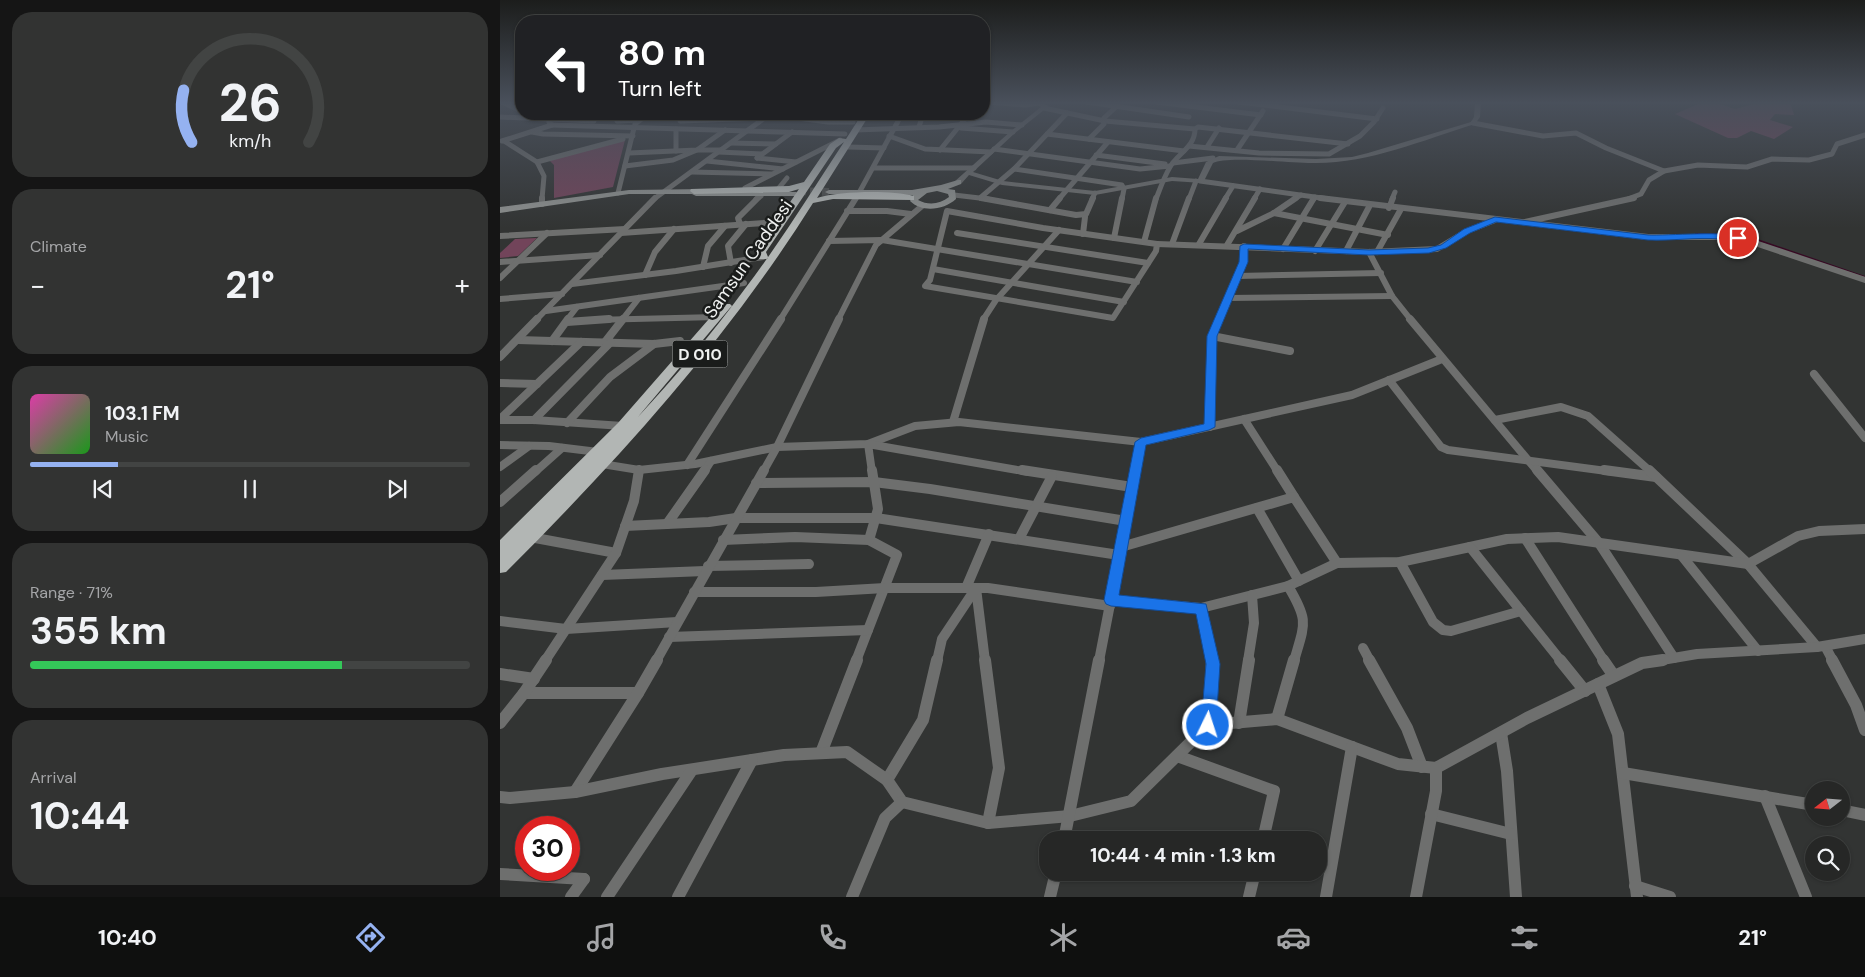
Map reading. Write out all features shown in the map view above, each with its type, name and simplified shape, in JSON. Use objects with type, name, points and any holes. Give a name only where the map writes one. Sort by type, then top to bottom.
[{"type":"highway","points":[[836,144],[808,184],[796,196],[761,252],[769,257],[786,247],[815,201],[828,190],[847,144]]},
{"type":"highway","name":"Samsun Caddesi","points":[[506,553],[530,537],[602,464],[703,350],[769,257],[843,144]]},
{"type":"highway","points":[[693,193],[745,188],[797,188],[808,184]]},
{"type":"highway","points":[[828,190],[916,199]]},
{"type":"highway","points":[[693,193],[708,196],[796,196]]},
{"type":"highway","points":[[815,201],[832,196],[858,193]]},
{"type":"highway","name":"Samsun Caddesi","points":[[506,553],[623,426],[744,283],[769,257]]},
{"type":"main road","points":[[916,199],[916,196],[931,189],[958,182]]},
{"type":"main road","points":[[916,199],[947,211],[958,182]]},
{"type":"main road","points":[[931,189],[948,190],[954,196]]},
{"type":"main road","points":[[828,190],[901,195],[941,205],[954,196]]},
{"type":"main road","points":[[500,210],[618,193],[796,196]]},
{"type":"main road","points":[[500,214],[612,196],[661,193]]},
{"type":"street","points":[[507,144],[537,162],[544,176],[542,204]]},
{"type":"street","points":[[537,162],[604,144]]},
{"type":"street","points":[[618,193],[631,144]]},
{"type":"street","points":[[675,144],[676,151]]},
{"type":"street","points":[[625,166],[691,155],[706,144]]},
{"type":"street","points":[[500,357],[661,193],[730,144]]},
{"type":"street","points":[[770,144],[776,144]]},
{"type":"street","points":[[776,144],[757,158],[796,162]]},
{"type":"street","points":[[745,188],[831,144]]},
{"type":"street","points":[[877,144],[884,148]]},
{"type":"street","points":[[687,465],[756,360],[874,168],[886,144]]},
{"type":"street","points":[[911,144],[925,149],[1028,154],[1140,169],[1225,157],[1330,160],[1355,158],[1403,144]]},
{"type":"street","points":[[940,150],[945,144]]},
{"type":"street","points":[[958,182],[1000,144]]},
{"type":"street","points":[[980,198],[1014,169],[1038,144]]},
{"type":"street","points":[[1050,210],[1106,144]]},
{"type":"street","points":[[1124,144],[1184,151]]},
{"type":"street","points":[[1237,150],[1241,144]]},
{"type":"street","points":[[1144,242],[1153,206],[1172,164],[1189,146],[1322,156],[1338,151],[1348,144]]},
{"type":"street","points":[[1598,144],[1664,172]]},
{"type":"street","points":[[1520,222],[1635,198],[1641,194],[1649,180],[1664,172],[1698,165],[1747,167],[1772,159],[1817,158],[1832,154],[1837,144]]},
{"type":"street","points":[[629,153],[697,150],[762,154]]},
{"type":"street","points":[[1096,155],[1172,164]]},
{"type":"street","points":[[1172,244],[1198,181],[1213,158]]},
{"type":"street","points":[[707,161],[783,169]]},
{"type":"street","points":[[874,168],[971,170],[1000,182],[1094,193],[1165,180],[1198,181],[1390,208],[1648,237],[1716,236],[1738,238],[1865,280]]},
{"type":"street","points":[[1014,169],[1122,184],[1124,189],[1114,238]]},
{"type":"street","points":[[691,172],[772,174]]},
{"type":"street","points":[[778,189],[787,178]]},
{"type":"street","points":[[1199,244],[1233,186]]},
{"type":"street","points":[[1227,245],[1237,231],[1260,189]]},
{"type":"street","points":[[1390,208],[1395,192]]},
{"type":"street","points":[[954,196],[980,198],[1076,215],[1086,214],[1094,193]]},
{"type":"street","points":[[1237,231],[1274,213],[1301,195]]},
{"type":"street","points":[[743,224],[738,218],[750,204],[762,196]]},
{"type":"street","points":[[1283,249],[1315,197]]},
{"type":"street","points":[[575,792],[638,693],[777,447],[807,382],[876,245],[912,214],[916,199]]},
{"type":"street","points":[[1315,251],[1345,202]]},
{"type":"street","points":[[1346,251],[1370,205]]},
{"type":"street","points":[[1373,252],[1388,235],[1401,209]]},
{"type":"street","points":[[847,211],[887,211],[912,214]]},
{"type":"street","points":[[1157,244],[1156,251],[1113,318],[1106,319],[925,286],[930,280],[933,270],[947,211],[1083,234],[1157,244],[1227,245],[1315,251],[1373,252],[1437,249],[1467,231],[1495,220]]},
{"type":"street","points":[[1274,213],[1388,235]]},
{"type":"street","points":[[1083,234],[1085,217]]},
{"type":"street","points":[[500,236],[674,229],[777,222]]},
{"type":"street","points":[[731,262],[728,246],[743,224]]},
{"type":"street","points":[[703,267],[708,246],[725,226]]},
{"type":"street","points":[[645,275],[655,252],[674,229]]},
{"type":"street","points":[[953,422],[983,320],[996,300],[1059,230]]},
{"type":"street","points":[[500,278],[547,233]]},
{"type":"street","points":[[957,233],[1148,263]]},
{"type":"street","points":[[829,241],[882,240],[1137,282]]},
{"type":"street","points":[[1209,427],[1212,336],[1244,262],[1244,246]]},
{"type":"street","points":[[1373,252],[1392,296],[1442,359],[1599,543],[1674,658]]},
{"type":"street","points":[[500,262],[600,254]]},
{"type":"street","points":[[572,284],[769,257]]},
{"type":"street","points":[[933,270],[1124,302]]},
{"type":"street","points":[[1237,276],[1381,273]]},
{"type":"street","points":[[546,311],[744,283]]},
{"type":"street","points":[[500,299],[562,294]]},
{"type":"street","points":[[1228,298],[1392,296]]},
{"type":"street","points":[[534,420],[608,342],[639,298]]},
{"type":"street","points":[[552,341],[577,307]]},
{"type":"street","points":[[567,322],[624,318],[717,317]]},
{"type":"street","points":[[1212,336],[1290,351]]},
{"type":"street","points":[[518,340],[654,344],[680,341]]},
{"type":"street","points":[[500,420],[581,342]]},
{"type":"street","points":[[567,423],[610,377],[654,344]]},
{"type":"street","points":[[868,444],[915,426],[953,422],[1141,442],[1352,395],[1442,359]]},
{"type":"street","points":[[1814,374],[1865,438]]},
{"type":"street","points":[[1389,380],[1441,447],[1448,450],[1658,478]]},
{"type":"street","points":[[500,382],[537,384]]},
{"type":"street","points":[[1495,420],[1561,408],[1588,416],[1658,478],[1748,564],[1821,647],[1856,705],[1865,730]]},
{"type":"street","points":[[1244,419],[1337,563]]},
{"type":"street","points":[[500,420],[534,420],[623,426]]},
{"type":"street","points":[[1066,831],[1141,442]]},
{"type":"street","points":[[868,444],[878,509],[869,540]]},
{"type":"street","points":[[602,464],[639,470],[687,465],[777,447],[868,444],[890,449],[961,458],[1098,484],[1132,487]]},
{"type":"street","points":[[500,445],[598,452]]},
{"type":"street","points":[[500,467],[529,446]]},
{"type":"street","points":[[500,502],[562,448]]},
{"type":"street","points":[[667,524],[711,461]]},
{"type":"street","points":[[501,722],[534,679],[616,553],[634,502],[639,470]]},
{"type":"street","points":[[1019,539],[1038,506],[1052,476]]},
{"type":"street","points":[[756,483],[874,482],[1038,506],[1126,522]]},
{"type":"street","points":[[625,526],[709,522],[736,518],[876,518],[1019,539],[1120,551],[1294,497]]},
{"type":"street","points":[[1257,508],[1299,581]]},
{"type":"street","points":[[694,592],[816,592],[885,588],[971,588],[1110,603],[1201,608],[1288,586],[1337,563],[1400,562],[1507,539],[1558,537],[1748,564],[1798,536],[1819,531],[1865,529]]},
{"type":"street","points":[[887,780],[923,720],[942,639],[971,588],[989,534]]},
{"type":"street","points":[[530,537],[616,553]]},
{"type":"street","points":[[723,540],[795,537],[869,540],[897,555],[821,753]]},
{"type":"street","points":[[1525,538],[1614,676]]},
{"type":"street","points":[[1470,547],[1585,690]]},
{"type":"street","points":[[500,568],[506,553]]},
{"type":"street","points":[[1682,556],[1758,650]]},
{"type":"street","points":[[1400,562],[1433,622],[1443,630],[1451,631],[1521,610]]},
{"type":"street","points":[[602,575],[808,564]]},
{"type":"street","points":[[1277,719],[1304,626],[1302,609],[1288,586]]},
{"type":"street","points":[[971,588],[999,768],[988,823]]},
{"type":"street","points":[[1239,722],[1254,623],[1252,595]]},
{"type":"street","points":[[1201,608],[1213,664],[1208,725]]},
{"type":"street","points":[[500,621],[566,629],[677,622]]},
{"type":"street","points":[[669,637],[868,630]]},
{"type":"street","points":[[500,797],[510,798],[575,792],[784,755],[847,752],[887,780],[902,802],[988,823],[1070,816],[1131,801],[1208,725],[1277,719],[1398,764],[1429,768],[1642,663],[1696,654],[1821,647],[1865,639]]},
{"type":"street","points":[[1364,648],[1429,768],[1436,792],[1416,897]]},
{"type":"street","points":[[500,674],[534,679]]},
{"type":"street","points":[[1598,684],[1618,734],[1636,892],[1670,897]]},
{"type":"street","points":[[524,693],[638,693]]},
{"type":"street","points":[[1501,733],[1507,771],[1516,897]]},
{"type":"street","points":[[1328,896],[1352,747]]},
{"type":"street","points":[[1177,756],[1274,791],[1265,831]]},
{"type":"street","points":[[678,897],[752,760]]},
{"type":"street","points":[[607,897],[692,770]]},
{"type":"street","points":[[1623,773],[1805,803]]},
{"type":"street","points":[[1765,796],[1806,897]]},
{"type":"street","points":[[852,897],[885,818],[902,802]]},
{"type":"street","points":[[1850,812],[1865,815]]},
{"type":"street","points":[[1431,814],[1511,834]]},
{"type":"street","points":[[500,874],[584,879],[571,897]]},
{"type":"street","points":[[1050,897],[1054,881]]},
{"type":"street","points":[[1249,897],[1253,881]]},
{"type":"shaded area","points":[[610,144],[624,144],[613,187],[554,198],[554,165],[549,160]]},
{"type":"shaded area","points":[[537,238],[518,256],[500,258],[500,253],[515,239]]},
{"type":"waterway","points":[[1696,234],[1743,235],[1865,277]]},
{"type":"tunnel","points":[[798,191],[829,192]]},
{"type":"route","points":[[1208,725],[1213,664],[1201,608],[1111,600],[1141,442],[1209,427],[1212,336],[1244,262],[1244,246],[1292,250],[1429,251],[1444,246],[1467,231],[1495,220],[1648,237],[1716,236],[1738,238]]}]
